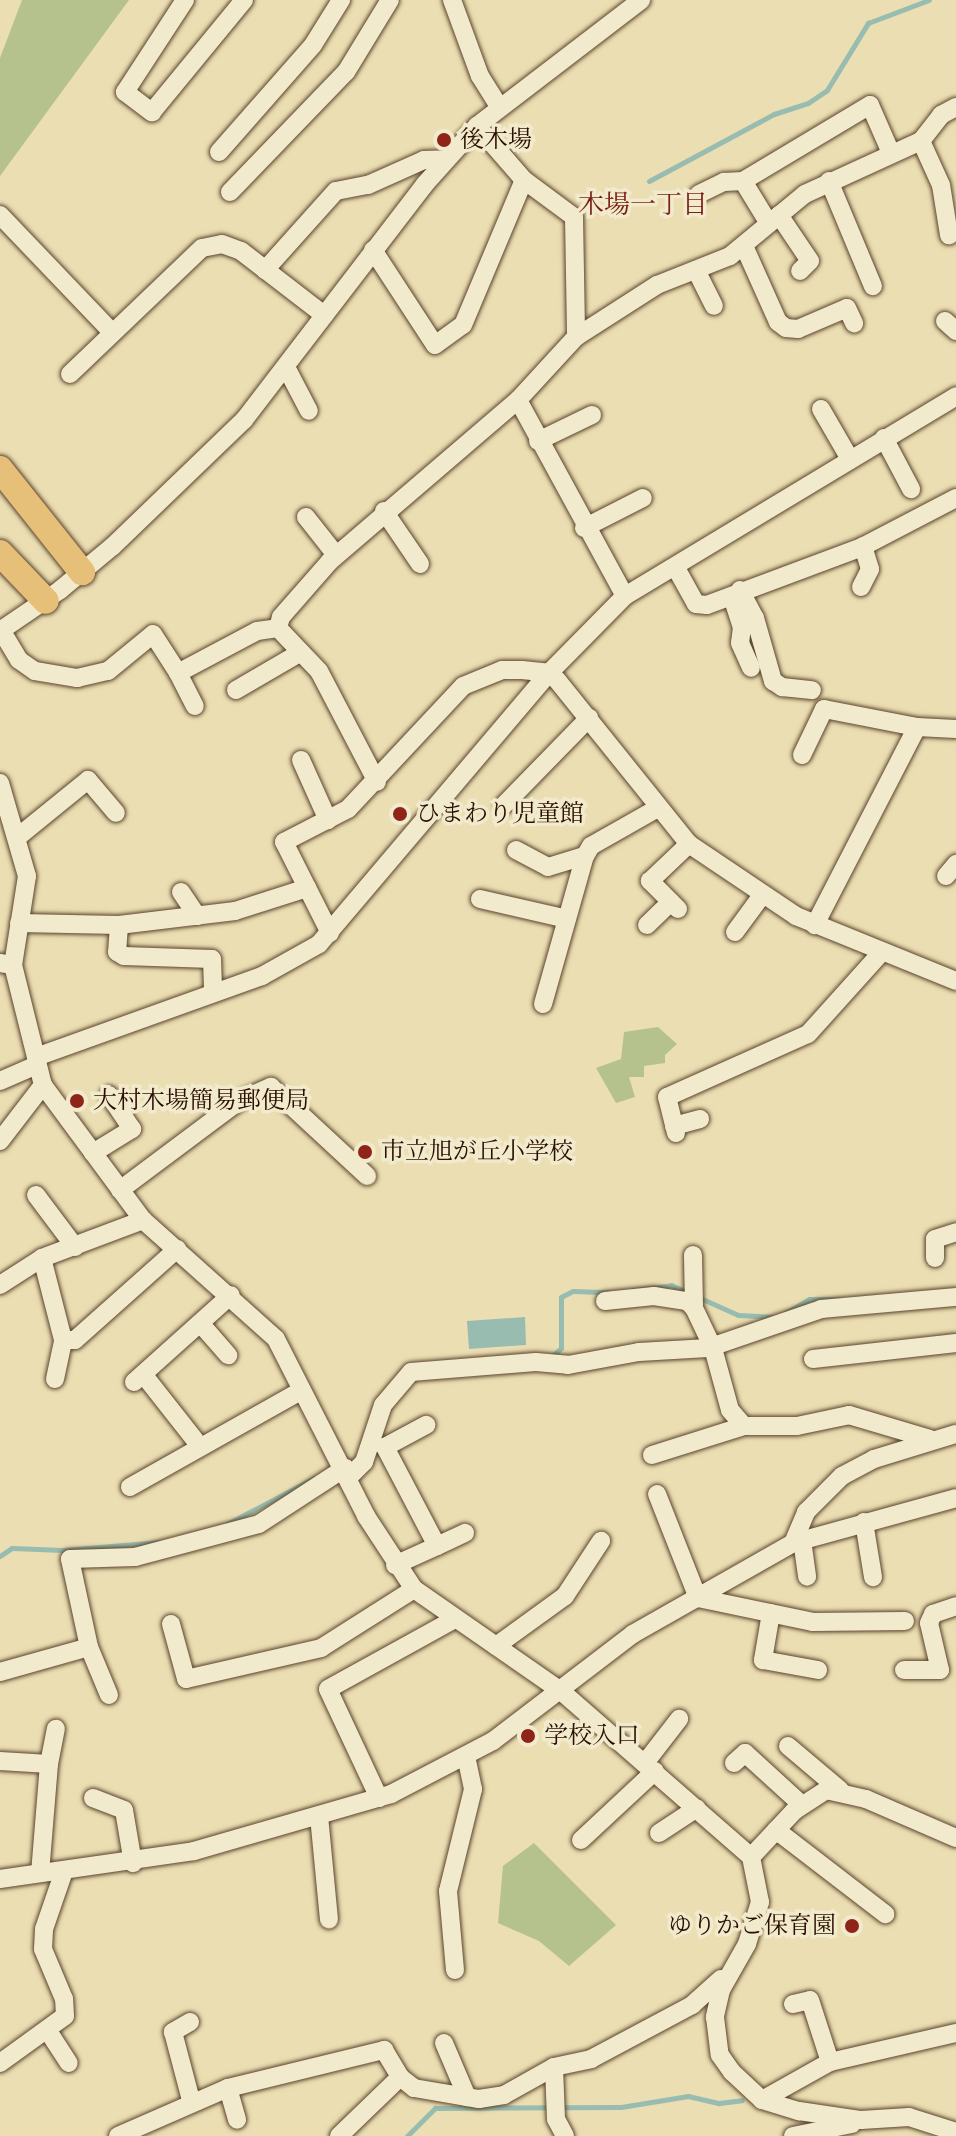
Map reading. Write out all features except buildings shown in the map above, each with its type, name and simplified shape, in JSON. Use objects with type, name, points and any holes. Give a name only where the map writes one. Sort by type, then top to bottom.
[{"type":"highway","points":[[0,469],[82,572]]},
{"type":"highway","points":[[0,553],[46,601]]},
{"type":"street","points":[[185,0],[125,92],[152,112],[244,0]]},
{"type":"street","points":[[219,152],[313,45],[341,0]]},
{"type":"street","points":[[230,192],[346,72],[390,0]]},
{"type":"street","points":[[452,0],[480,76],[499,107]]},
{"type":"street","points":[[195,706],[153,634],[108,671],[77,678],[35,671],[19,660],[0,631],[46,601],[175,491],[287,369],[373,250],[477,126],[637,1]]},
{"type":"street","points":[[699,194],[724,182],[743,181],[870,105],[891,153]]},
{"type":"street","points":[[278,628],[281,617],[336,555],[518,400],[542,367],[576,337],[638,297],[744,246],[774,218],[829,181],[921,141],[941,115],[956,107]]},
{"type":"street","points":[[477,126],[524,180],[574,217],[576,337]]},
{"type":"street","points":[[921,141],[941,185],[949,235]]},
{"type":"street","points":[[265,270],[336,191],[368,185],[424,160],[447,159]]},
{"type":"street","points":[[373,250],[435,345],[463,325],[524,180]]},
{"type":"street","points":[[743,181],[810,261],[800,271]]},
{"type":"street","points":[[829,181],[873,286]]},
{"type":"street","points":[[0,215],[112,332]]},
{"type":"street","points":[[70,374],[202,248],[222,244],[241,251],[324,315]]},
{"type":"street","points":[[744,246],[778,322],[786,328],[798,329],[853,311]]},
{"type":"street","points":[[696,270],[714,306]]},
{"type":"street","points":[[638,297],[647,315]]},
{"type":"street","points":[[287,369],[309,411]]},
{"type":"street","points":[[0,1081],[36,1061],[262,976],[330,933],[549,673],[625,596],[676,568],[956,396]]},
{"type":"street","points":[[518,400],[584,528],[625,596]]},
{"type":"street","points":[[821,409],[850,459]]},
{"type":"street","points":[[538,441],[592,415]]},
{"type":"street","points":[[884,438],[911,489]]},
{"type":"street","points":[[584,528],[643,498]]},
{"type":"street","points":[[676,568],[696,604],[863,546],[956,498]]},
{"type":"street","points":[[384,511],[420,564]]},
{"type":"street","points":[[306,517],[336,555]]},
{"type":"street","points":[[861,587],[870,569],[863,546]]},
{"type":"street","points":[[736,592],[751,668]]},
{"type":"street","points":[[736,592],[755,618],[773,681],[782,687],[812,690]]},
{"type":"street","points":[[278,628],[332,693],[351,727],[361,761],[377,782]]},
{"type":"street","points":[[178,673],[257,631],[278,628]]},
{"type":"street","points":[[236,690],[301,652]]},
{"type":"street","points":[[330,933],[284,842],[328,820],[377,782],[463,686],[502,670],[549,673],[589,718],[689,844],[815,925],[880,954],[956,981]]},
{"type":"street","points":[[800,746],[824,709],[917,727],[956,729]]},
{"type":"street","points":[[504,805],[589,718]]},
{"type":"street","points":[[815,925],[917,727]]},
{"type":"street","points":[[301,760],[328,820]]},
{"type":"street","points":[[19,836],[88,780],[116,813]]},
{"type":"street","points":[[0,783],[5,810],[19,836],[27,876],[19,923],[6,964],[43,1085],[143,1220],[231,1295],[276,1339],[395,1565],[414,1589],[453,1620],[561,1691],[751,1857],[760,1902],[754,1928],[721,1990],[715,2037],[732,2072],[762,2100],[861,2120]]},
{"type":"street","points":[[543,1004],[585,856],[591,846],[658,808]]},
{"type":"street","points":[[647,925],[674,906],[650,881],[689,844]]},
{"type":"street","points":[[516,850],[548,867],[585,856]]},
{"type":"street","points":[[19,923],[119,925],[197,916],[235,911],[307,888]]},
{"type":"street","points":[[181,892],[197,916]]},
{"type":"street","points":[[735,932],[763,894]]},
{"type":"street","points":[[480,899],[567,919]]},
{"type":"street","points":[[119,925],[117,952],[124,956],[212,959],[213,992]]},
{"type":"street","points":[[700,1119],[675,1129],[667,1097],[808,1034],[880,954]]},
{"type":"street","points":[[0,1141],[43,1085]]},
{"type":"street","points":[[120,1190],[239,1101],[271,1087],[367,1176]]},
{"type":"street","points":[[93,1153],[132,1129],[109,1095]]},
{"type":"street","points":[[36,1195],[75,1247]]},
{"type":"street","points":[[0,1285],[42,1258],[143,1220]]},
{"type":"street","points":[[935,1258],[935,1239],[956,1232]]},
{"type":"street","points":[[63,1340],[75,1340],[177,1249]]},
{"type":"street","points":[[693,1255],[693,1299],[713,1348],[730,1410],[744,1426]]},
{"type":"street","points":[[42,1258],[63,1340],[55,1379]]},
{"type":"street","points":[[195,1440],[139,1378],[231,1295]]},
{"type":"street","points":[[605,1301],[654,1296],[687,1301],[693,1299]]},
{"type":"street","points":[[109,1695],[89,1647],[70,1559],[135,1557],[259,1524],[364,1462],[383,1405],[411,1372],[536,1362],[568,1365],[639,1352],[713,1348],[821,1309],[956,1297]]},
{"type":"street","points":[[200,1323],[228,1355]]},
{"type":"street","points":[[813,1359],[956,1343]]},
{"type":"street","points":[[130,1487],[302,1390]]},
{"type":"street","points":[[652,1455],[744,1426],[797,1426],[849,1415],[930,1439]]},
{"type":"street","points":[[426,1425],[385,1447],[437,1546]]},
{"type":"street","points":[[807,1577],[798,1542],[806,1512],[842,1476],[930,1439],[956,1434]]},
{"type":"street","points":[[657,1494],[698,1598]]},
{"type":"street","points":[[0,1879],[133,1863],[379,1798],[466,1757],[561,1691],[633,1634],[798,1542],[956,1498]]},
{"type":"street","points":[[864,1522],[873,1577]]},
{"type":"street","points":[[395,1565],[465,1533]]},
{"type":"street","points":[[496,1646],[565,1596],[601,1541]]},
{"type":"street","points":[[171,1624],[186,1679],[321,1648],[414,1589]]},
{"type":"street","points":[[698,1598],[853,1625],[905,1621]]},
{"type":"street","points":[[904,1670],[940,1670],[929,1623],[933,1614],[956,1606]]},
{"type":"street","points":[[771,1613],[763,1660],[818,1670]]},
{"type":"street","points":[[379,1798],[328,1689],[453,1620]]},
{"type":"street","points":[[0,1672],[89,1647]]},
{"type":"street","points":[[581,1840],[650,1767],[679,1719]]},
{"type":"street","points":[[40,1873],[49,1764],[56,1729]]},
{"type":"street","points":[[788,1746],[840,1790],[956,1838]]},
{"type":"street","points":[[744,1753],[802,1805]]},
{"type":"street","points":[[455,1970],[448,1891],[473,1789],[466,1757]]},
{"type":"street","points":[[0,1761],[49,1764]]},
{"type":"street","points":[[751,1857],[802,1805],[826,1790],[840,1790]]},
{"type":"street","points":[[93,1798],[124,1810],[133,1863]]},
{"type":"street","points":[[659,1833],[697,1808]]},
{"type":"street","points":[[319,1816],[329,1920]]},
{"type":"street","points":[[776,1830],[885,1914]]},
{"type":"street","points":[[0,2063],[65,2016],[64,1999],[43,1949],[44,1929],[64,1871]]},
{"type":"street","points":[[118,2136],[152,2128],[191,2100],[228,2088],[384,2050],[400,2077],[414,2088],[467,2097],[504,2095],[554,2067],[591,2059],[692,2005],[733,1964]]},
{"type":"street","points":[[810,2000],[830,2062]]},
{"type":"street","points":[[190,2022],[173,2032],[191,2100]]},
{"type":"street","points":[[48,2031],[69,2063]]},
{"type":"street","points":[[762,2100],[830,2062],[956,2033]]},
{"type":"street","points":[[444,2043],[467,2097]]},
{"type":"street","points":[[554,2067],[561,2127]]},
{"type":"street","points":[[339,2136],[400,2077]]},
{"type":"street","points":[[228,2088],[237,2120]]},
{"type":"street","points":[[793,2136],[861,2120],[909,2117],[956,2132]]},
{"type":"green space","points":[[22,0],[129,0],[0,176],[0,58]]},
{"type":"green space","points":[[658,1027],[677,1044],[665,1055],[665,1063],[644,1066],[644,1077],[629,1077],[635,1097],[616,1103],[596,1068],[621,1059],[624,1032]]},
{"type":"green space","points":[[534,1843],[616,1925],[569,1966],[539,1941],[498,1923],[503,1866]]},
{"type":"water","points":[[525,1317],[526,1345],[469,1349],[467,1321]]},
{"type":"waterway","points":[[649,181],[774,114],[808,103],[827,90],[868,23],[929,0]]},
{"type":"waterway","points":[[633,1290],[671,1285],[689,1293]]},
{"type":"waterway","points":[[551,1357],[561,1348],[561,1297],[573,1291],[608,1292]]},
{"type":"waterway","points":[[698,1297],[738,1315],[772,1317]]},
{"type":"waterway","points":[[785,1313],[809,1299],[839,1299]]},
{"type":"waterway","points":[[227,1524],[314,1478]]},
{"type":"waterway","points":[[0,1556],[12,1548],[63,1550],[160,1542]]},
{"type":"waterway","points":[[407,2136],[435,2108],[621,2107],[688,2096],[719,2103],[742,2100]]},
{"type":"place","name":"後木場","points":[[444,140]]},
{"type":"place","name":"ひまわり児童館","points":[[400,814]]},
{"type":"place","name":"大村木場簡易郵便局","points":[[77,1101]]},
{"type":"place","name":"市立旭が丘小学校","points":[[365,1152]]},
{"type":"place","name":"学校入口","points":[[528,1736]]},
{"type":"place","name":"ゆりかご保育園","points":[[852,1926]]},
{"type":"district","name":"木場一丁目","points":[[643,205]]}]
